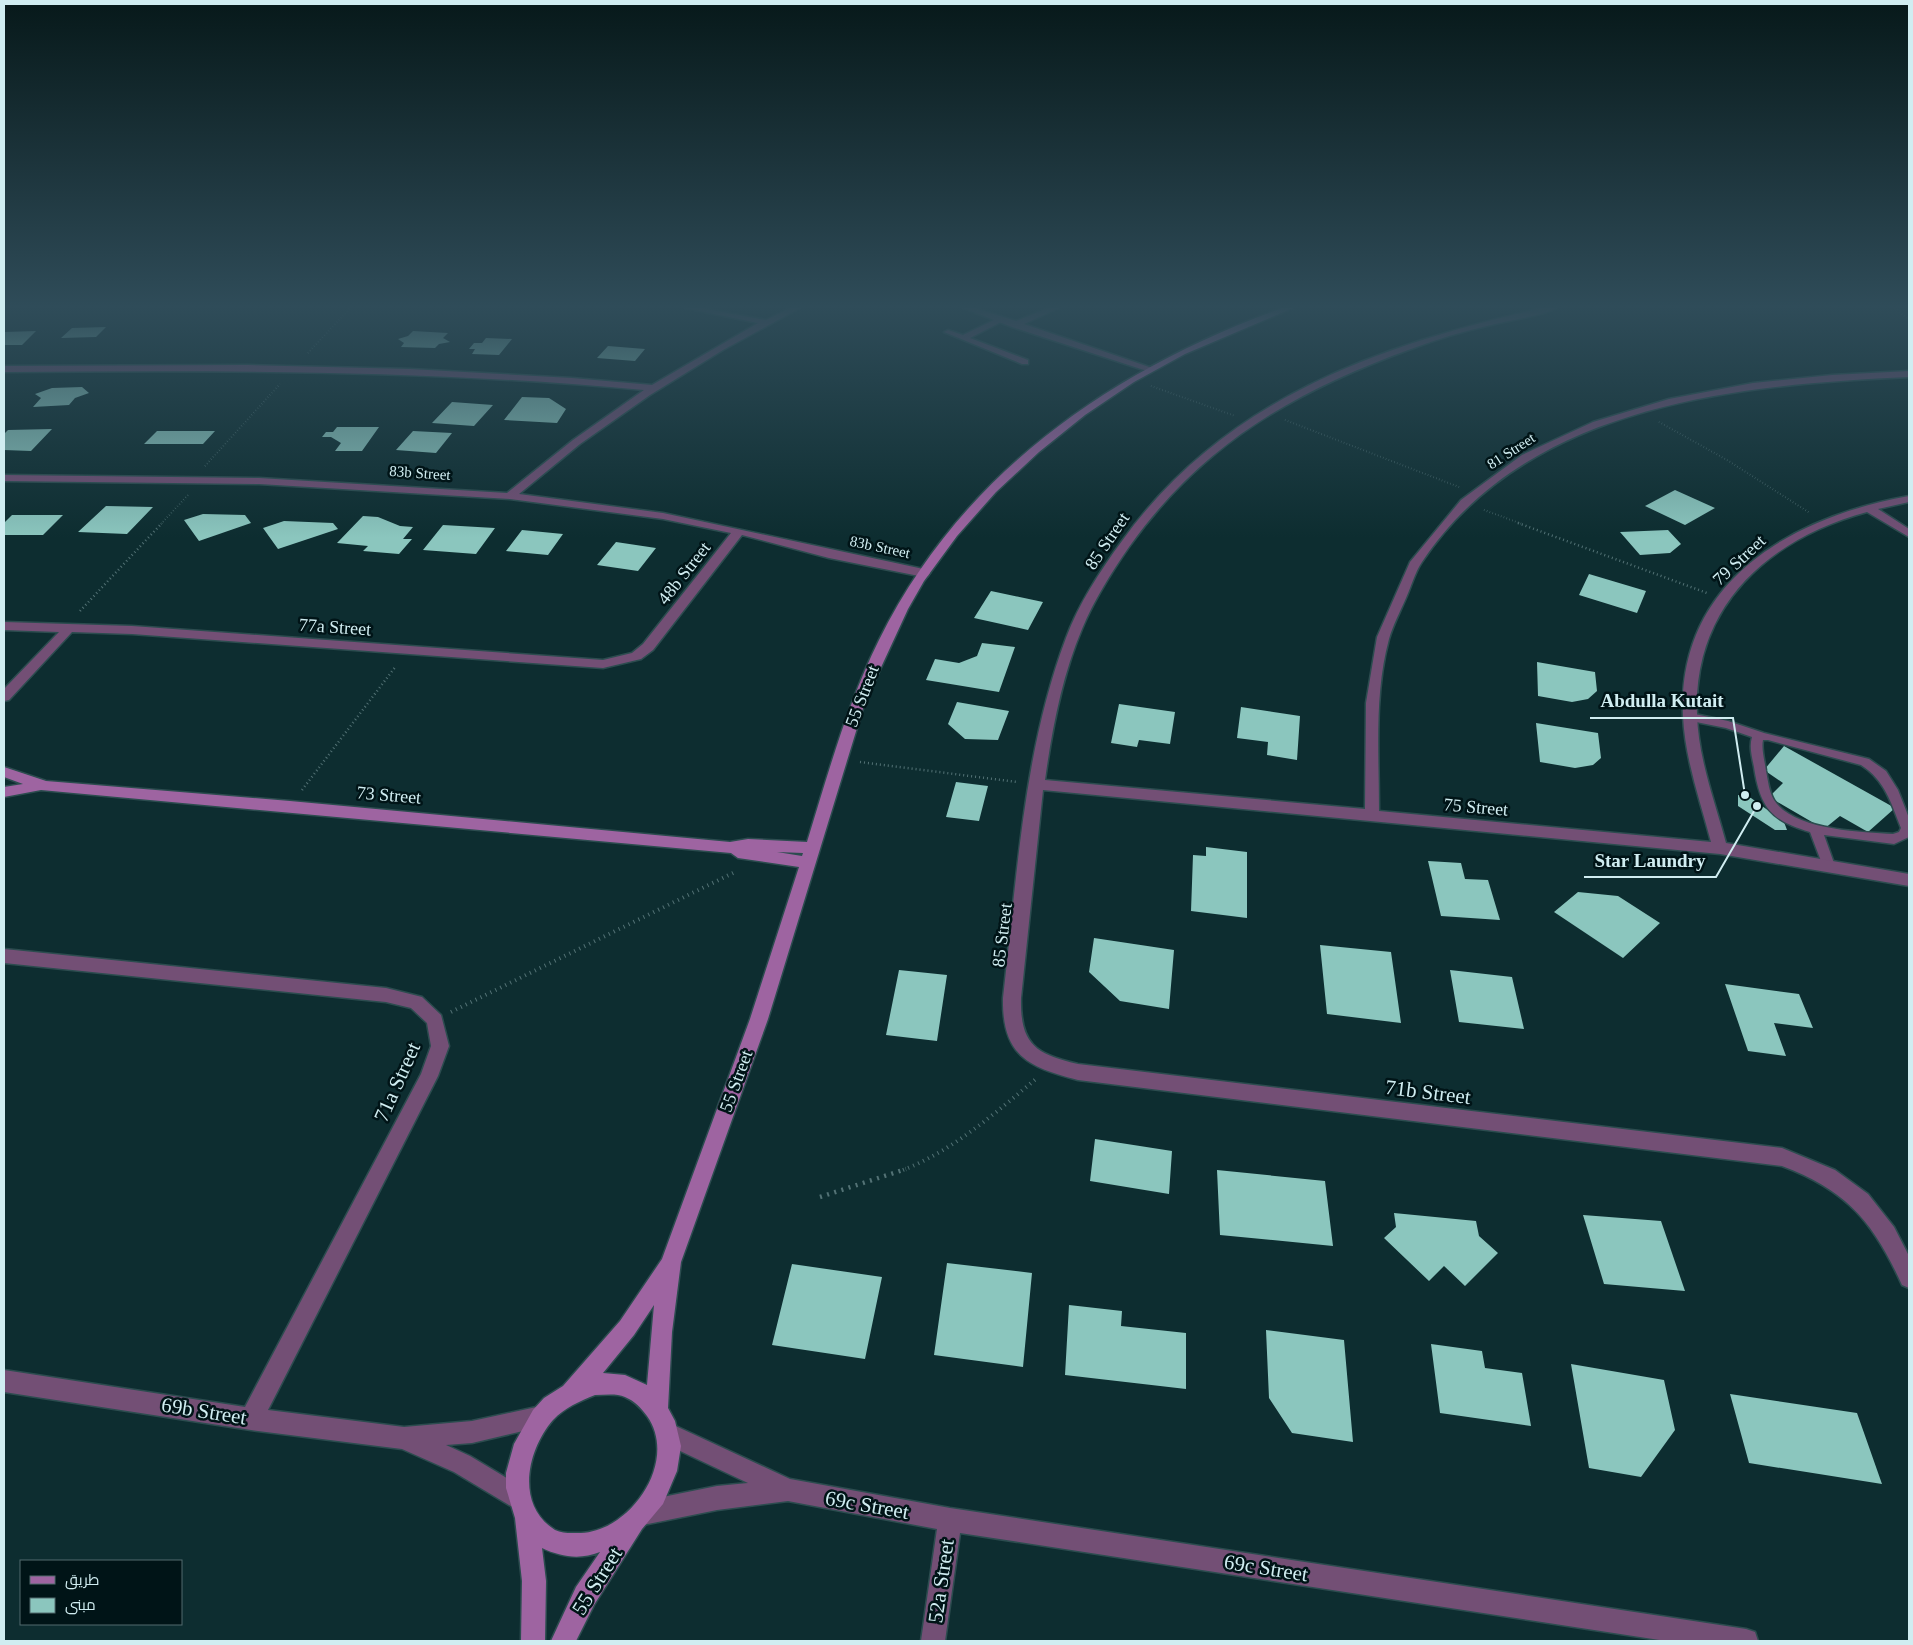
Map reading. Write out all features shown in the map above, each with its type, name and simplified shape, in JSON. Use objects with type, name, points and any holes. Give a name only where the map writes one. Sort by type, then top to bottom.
[{"type":"street","points":[[613,385],[653,388]]},
{"type":"street","points":[[510,496],[582,437],[658,385]]},
{"type":"street","name":"55 Street","points":[[657,1408],[661,1332],[671,1262],[759,1019],[808,855],[872,667],[921,577],[953,533],[987,495],[1022,460],[1074,419],[1126,385]]},
{"type":"street","name":"85 Street","points":[[1018,1039],[1012,1023],[1012,998],[1037,784],[1054,698],[1072,640],[1094,592],[1120,549],[1148,512],[1180,478],[1214,448],[1249,422],[1312,385]]},
{"type":"street","name":"81 Street","points":[[1372,816],[1374,690],[1383,639],[1396,598],[1415,562],[1438,531],[1465,502],[1501,473],[1542,448],[1587,427],[1636,410],[1689,396],[1751,385]]},
{"type":"street","name":"83b Street","points":[[4,478],[197,480],[385,487],[510,496],[663,516],[739,531],[829,554],[853,563],[921,577]]},
{"type":"street","name":"79 Street","points":[[1720,848],[1696,755],[1690,717],[1690,689],[1693,663],[1700,640],[1722,598],[1762,558],[1791,538],[1825,522],[1868,508],[1909,499]]},
{"type":"street","points":[[1868,508],[1909,534]]},
{"type":"street","name":"48b Street","points":[[656,637],[739,531]]},
{"type":"street","name":"77a Street","points":[[4,626],[68,627],[603,664],[636,656],[648,647],[656,637]]},
{"type":"street","points":[[5,696],[68,627]]},
{"type":"street","name":"73 Street","points":[[4,772],[45,786]]},
{"type":"street","name":"75 Street","points":[[1037,784],[1720,848],[1909,880]]},
{"type":"street","name":"73 Street","points":[[4,792],[45,786],[290,806],[730,848],[748,845],[808,855]]},
{"type":"street","name":"73 Street","points":[[730,848],[744,854],[765,857],[808,855]]},
{"type":"street","points":[[4,956],[156,970],[386,996],[416,1002],[435,1020]]},
{"type":"street","name":"71a Street","points":[[251,1418],[429,1076],[440,1046],[435,1020]]},
{"type":"street","name":"71b Street","points":[[1018,1039],[1036,1058],[1052,1067],[1078,1072],[1782,1158],[1810,1167],[1838,1181],[1861,1200],[1881,1222],[1895,1245],[1909,1278]]},
{"type":"street","name":"55 Street","points":[[570,1394],[627,1328],[671,1262]]},
{"type":"street","name":"69b Street","points":[[4,1381],[251,1418],[404,1438],[472,1432],[541,1417]]},
{"type":"street","points":[[522,1508],[541,1535],[562,1545],[586,1546],[611,1538],[639,1518],[660,1488],[668,1459],[667,1433],[657,1408],[641,1392],[619,1384],[595,1384],[570,1394],[541,1417],[525,1442],[517,1470],[522,1508],[534,1581],[533,1641]]},
{"type":"street","name":"69c Street","points":[[667,1433],[788,1490],[950,1520],[1746,1641]]},
{"type":"street","name":"69b Street","points":[[404,1438],[462,1464],[522,1508]]},
{"type":"street","name":"69c Street","points":[[639,1518],[716,1498],[788,1490]]},
{"type":"street","name":"55 Street","points":[[563,1641],[585,1596],[639,1518]]},
{"type":"street","name":"52a Street","points":[[933,1641],[950,1520]]},
{"type":"lane","points":[[1690,717],[1734,726],[1762,736],[1865,762],[1875,767],[1888,781],[1907,828],[1904,835],[1894,839],[1815,828],[1789,819],[1770,803],[1756,744],[1758,737],[1762,736]]},
{"type":"lane","points":[[1815,828],[1829,866]]},
{"type":"path","points":[[68,627],[280,385]]},
{"type":"path","points":[[1166,385],[1249,422]]},
{"type":"path","points":[[1636,410],[1728,460],[1825,522]]},
{"type":"path","points":[[1265,412],[1476,493]]},
{"type":"path","points":[[1465,502],[1722,598]]},
{"type":"path","points":[[290,806],[396,666],[381,664],[392,649]]},
{"type":"path","points":[[839,760],[1037,784]]},
{"type":"path","points":[[435,1020],[765,857]]},
{"type":"path","points":[[820,1197],[880,1180],[934,1155],[982,1123],[1052,1067]]},
{"type":"building","points":[[82,387],[89,393],[75,398],[69,405],[33,407],[41,398],[35,394],[52,388]]},
{"type":"building","points":[[522,397],[549,398],[566,409],[557,423],[504,420]]},
{"type":"building","points":[[452,402],[493,405],[474,426],[432,423]]},
{"type":"building","points":[[337,427],[379,427],[362,451],[335,451],[341,443],[331,437],[322,437],[326,432],[333,432]]},
{"type":"building","points":[[52,429],[31,451],[4,450],[4,434],[8,430]]},
{"type":"building","points":[[157,431],[215,431],[203,444],[144,444]]},
{"type":"building","points":[[413,431],[452,433],[436,453],[396,450]]},
{"type":"building","points":[[1675,490],[1715,508],[1685,525],[1645,506]]},
{"type":"building","points":[[106,506],[153,507],[127,534],[78,532]]},
{"type":"building","points":[[203,514],[245,515],[251,523],[199,541],[184,520]]},
{"type":"building","points":[[12,515],[63,515],[43,535],[4,535],[4,523]]},
{"type":"building","points":[[363,516],[378,517],[400,526],[413,527],[403,539],[412,539],[399,554],[363,551],[368,546],[337,543]]},
{"type":"building","points":[[284,521],[333,523],[338,529],[278,549],[263,528]]},
{"type":"building","points":[[443,525],[495,528],[476,554],[423,550]]},
{"type":"building","points":[[522,530],[563,534],[548,555],[506,551]]},
{"type":"building","points":[[1668,530],[1681,544],[1670,553],[1640,555],[1620,532]]},
{"type":"building","points":[[616,542],[656,548],[638,571],[597,565]]},
{"type":"building","points":[[1589,574],[1646,591],[1637,613],[1579,595]]},
{"type":"building","points":[[991,591],[1043,602],[1028,630],[974,618]]},
{"type":"building","points":[[982,643],[1015,647],[999,692],[926,680],[935,659],[959,663],[977,656]]},
{"type":"building","points":[[1537,662],[1595,672],[1597,691],[1588,699],[1572,702],[1538,696]]},
{"type":"building","points":[[957,702],[1009,711],[998,740],[965,739],[948,724]]},
{"type":"building","points":[[1119,704],[1175,712],[1170,744],[1139,740],[1137,747],[1111,743]]},
{"type":"building","points":[[1241,707],[1300,716],[1297,760],[1267,755],[1268,742],[1237,738]]},
{"type":"building","points":[[1536,723],[1598,733],[1601,758],[1593,765],[1575,768],[1540,762]]},
{"type":"building","points":[[1784,746],[1895,808],[1868,832],[1840,816],[1824,829],[1769,797],[1783,783],[1764,770]]},
{"type":"building","points":[[956,782],[988,786],[979,821],[946,817]]},
{"type":"building","points":[[1738,795],[1751,798],[1784,822],[1787,830],[1775,830],[1738,806]]},
{"type":"building","points":[[1206,847],[1247,852],[1247,918],[1191,911],[1193,855],[1206,856]]},
{"type":"building","points":[[1428,861],[1461,863],[1465,879],[1488,880],[1500,920],[1441,916]]},
{"type":"building","points":[[1578,892],[1618,896],[1660,923],[1623,958],[1554,912]]},
{"type":"building","points":[[1094,938],[1174,950],[1169,1009],[1120,1001],[1089,972]]},
{"type":"building","points":[[1320,945],[1391,952],[1401,1023],[1327,1014]]},
{"type":"building","points":[[899,970],[947,975],[937,1041],[886,1035]]},
{"type":"building","points":[[1450,970],[1512,977],[1524,1029],[1459,1022]]},
{"type":"building","points":[[1725,984],[1799,994],[1813,1028],[1774,1023],[1786,1056],[1748,1051]]},
{"type":"building","points":[[1095,1139],[1172,1151],[1169,1194],[1090,1181]]},
{"type":"building","points":[[1217,1170],[1325,1181],[1333,1246],[1220,1235]]},
{"type":"building","points":[[1394,1213],[1476,1221],[1479,1236],[1498,1253],[1465,1286],[1444,1266],[1429,1281],[1384,1238],[1396,1227]]},
{"type":"building","points":[[1583,1215],[1661,1221],[1685,1291],[1604,1284]]},
{"type":"building","points":[[947,1263],[1032,1273],[1023,1367],[934,1355]]},
{"type":"building","points":[[792,1264],[882,1277],[865,1359],[772,1345]]},
{"type":"building","points":[[1069,1305],[1122,1311],[1121,1326],[1186,1333],[1186,1389],[1065,1375]]},
{"type":"building","points":[[1266,1330],[1344,1340],[1353,1442],[1292,1433],[1269,1398]]},
{"type":"building","points":[[1431,1344],[1482,1351],[1485,1368],[1522,1373],[1531,1426],[1440,1413]]},
{"type":"building","points":[[1571,1364],[1664,1380],[1675,1430],[1641,1477],[1589,1468]]},
{"type":"building","points":[[1730,1394],[1857,1413],[1882,1484],[1749,1463]]},
{"type":"place","name":"Abdulla Kutait","points":[[1745,795]]},
{"type":"place","name":"Star Laundry","points":[[1757,806]]}]
